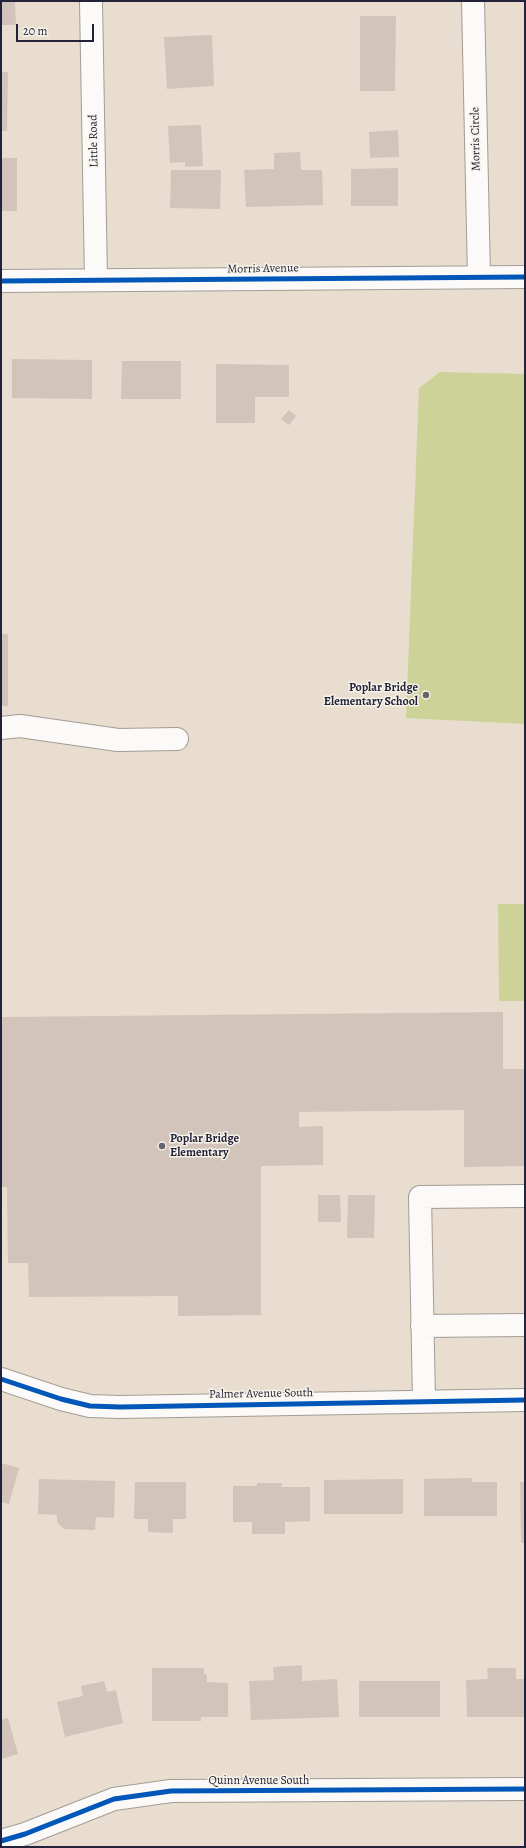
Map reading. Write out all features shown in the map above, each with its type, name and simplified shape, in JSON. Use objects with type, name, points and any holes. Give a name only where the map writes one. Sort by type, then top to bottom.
[{"type":"street","name":"Little Road","points":[[91,1],[96,280]]},
{"type":"street","name":"Morris Circle","points":[[473,1],[479,277]]},
{"type":"street","name":"Morris Avenue","points":[[1,281],[525,276]]},
{"type":"street","points":[[1,728],[20,726],[118,740],[177,739]]},
{"type":"street","points":[[424,1401],[420,1197],[525,1196]]},
{"type":"street","points":[[422,1326],[525,1325]]},
{"type":"street","name":"Palmer Avenue South","points":[[1,1379],[61,1399],[90,1406],[120,1407],[525,1400]]},
{"type":"street","name":"Quinn Avenue South","points":[[1,1841],[25,1834],[114,1799],[171,1791],[525,1789]]},
{"type":"green space","points":[[440,372],[525,374],[525,724],[406,718],[419,388]]},
{"type":"green space","points":[[498,904],[525,904],[525,1001],[499,1001]]},
{"type":"building","points":[[1,1],[15,1],[16,25],[1,25]]},
{"type":"building","points":[[360,16],[396,16],[395,91],[360,91]]},
{"type":"building","points":[[212,35],[214,86],[167,89],[164,37]]},
{"type":"building","points":[[1,72],[8,72],[7,131],[1,131]]},
{"type":"building","points":[[201,125],[203,166],[185,167],[185,162],[170,163],[168,126]]},
{"type":"building","points":[[398,130],[399,157],[370,158],[369,132]]},
{"type":"building","points":[[300,152],[301,170],[322,170],[323,205],[246,207],[244,170],[274,169],[274,153]]},
{"type":"building","points":[[1,158],[17,158],[17,211],[1,211]]},
{"type":"building","points":[[398,168],[398,206],[351,206],[351,169]]},
{"type":"building","points":[[171,170],[221,170],[220,209],[170,208]]},
{"type":"building","points":[[12,359],[92,360],[92,399],[12,398]]},
{"type":"building","points":[[122,361],[181,361],[181,399],[121,399]]},
{"type":"building","points":[[216,364],[289,365],[289,397],[255,397],[255,423],[216,423]]},
{"type":"building","points":[[289,410],[296,416],[289,425],[281,419]]},
{"type":"building","points":[[1,634],[8,634],[8,706],[1,706]]},
{"type":"building","name":"Poplar Bridge Elementary","points":[[503,1012],[503,1069],[525,1069],[525,1166],[464,1167],[464,1110],[299,1112],[299,1127],[323,1126],[323,1165],[261,1166],[261,1315],[178,1316],[178,1296],[29,1297],[28,1263],[8,1263],[7,1187],[1,1187],[1,1017]]},
{"type":"building","points":[[318,1195],[340,1195],[341,1222],[318,1222]]},
{"type":"building","points":[[348,1195],[375,1195],[374,1238],[347,1238]]},
{"type":"building","points":[[1,1463],[19,1468],[9,1504],[1,1502]]},
{"type":"building","points":[[472,1478],[472,1482],[497,1482],[497,1516],[424,1516],[424,1479]]},
{"type":"building","points":[[39,1479],[115,1481],[114,1518],[96,1517],[95,1530],[64,1529],[57,1522],[57,1515],[38,1514]]},
{"type":"building","points":[[403,1479],[403,1514],[324,1514],[324,1480]]},
{"type":"building","points":[[135,1482],[186,1482],[186,1519],[173,1519],[173,1533],[148,1532],[148,1519],[134,1519]]},
{"type":"building","points":[[520,1482],[525,1482],[525,1543],[521,1543]]},
{"type":"building","points":[[257,1483],[282,1483],[281,1487],[310,1487],[310,1521],[285,1522],[285,1534],[252,1534],[252,1522],[233,1522],[233,1486],[257,1486]]},
{"type":"building","points":[[302,1665],[302,1681],[337,1679],[339,1717],[251,1720],[249,1681],[274,1680],[273,1667]]},
{"type":"building","points":[[152,1668],[204,1668],[204,1674],[207,1675],[207,1682],[228,1683],[228,1717],[201,1717],[201,1721],[152,1721]]},
{"type":"building","points":[[487,1668],[516,1668],[516,1679],[525,1679],[525,1717],[467,1717],[466,1680],[488,1679]]},
{"type":"building","points":[[104,1681],[107,1692],[116,1690],[123,1723],[65,1737],[57,1702],[83,1696],[81,1686]]},
{"type":"building","points":[[359,1681],[440,1681],[440,1717],[359,1717]]},
{"type":"building","points":[[8,1718],[18,1754],[1,1759],[1,1720]]},
{"type":"cycle path","points":[[1,281],[525,277]]},
{"type":"cycle path","points":[[1,1379],[61,1399],[90,1406],[120,1407],[525,1400]]},
{"type":"cycle path","points":[[1,1841],[25,1834],[114,1799],[171,1791],[525,1789]]},
{"type":"place","name":"Poplar Bridge Elementary School","points":[[426,695]]},
{"type":"place","name":"Poplar Bridge Elementary","points":[[162,1146]]}]
